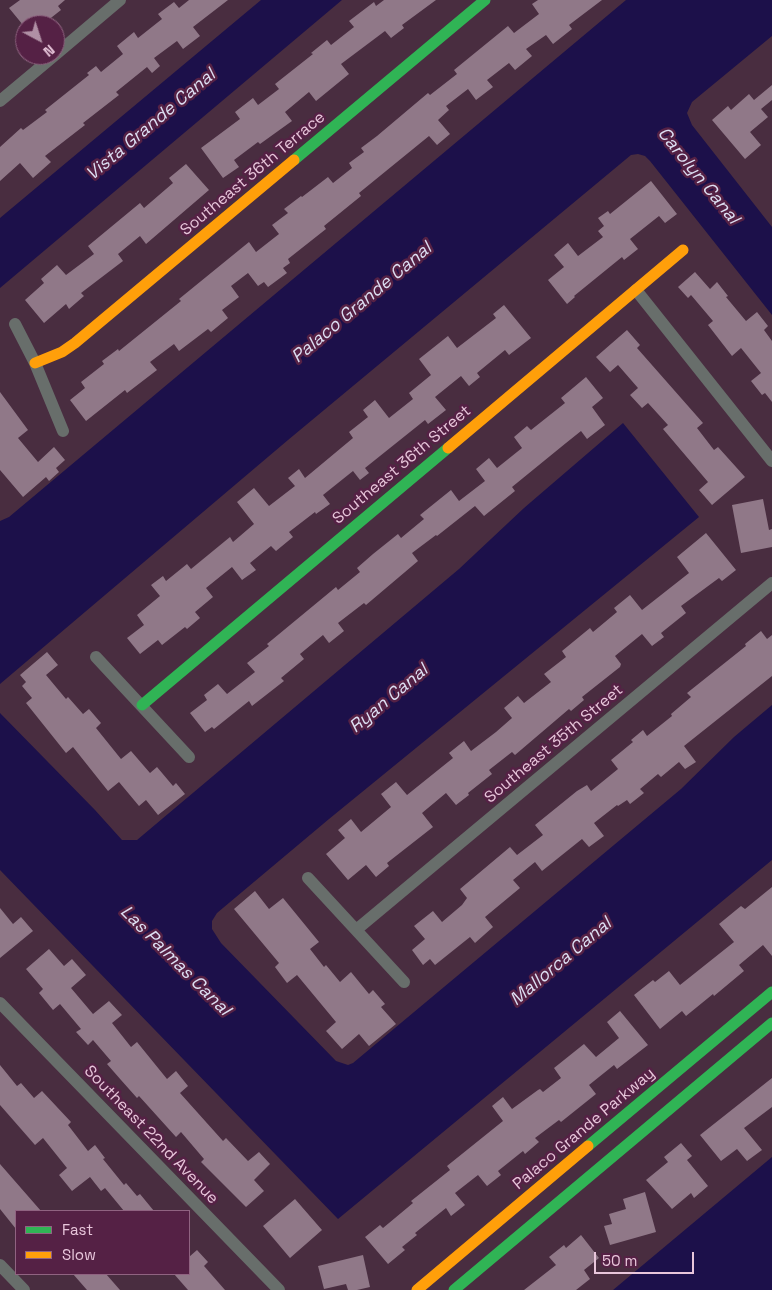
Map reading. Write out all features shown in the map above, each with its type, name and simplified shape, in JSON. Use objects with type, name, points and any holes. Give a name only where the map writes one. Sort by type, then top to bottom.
[{"type":"street","points":[[65,47],[120,0]]},
{"type":"street","name":"Southeast 36th Terrace","points":[[35,363],[62,352],[75,343],[485,0]]},
{"type":"street","points":[[0,100],[43,65]]},
{"type":"street","name":"Southeast 36th Street","points":[[142,705],[683,250]]},
{"type":"street","points":[[636,290],[772,461]]},
{"type":"street","points":[[15,324],[35,363],[63,431]]},
{"type":"street","name":"Southeast 35th Street","points":[[356,930],[772,582]]},
{"type":"street","points":[[96,657],[190,756]]},
{"type":"street","points":[[308,878],[404,982]]},
{"type":"street","name":"Palaco Grande Parkway","points":[[417,1290],[772,992]]},
{"type":"street","name":"Southeast 22nd Avenue","points":[[0,1003],[279,1290]]},
{"type":"street","points":[[454,1290],[772,1024]]},
{"type":"street","points":[[0,1265],[24,1290]]},
{"type":"water","name":"Vista Grande Canal","points":[[261,0],[342,0],[0,288],[0,218]]},
{"type":"water","points":[[626,0],[772,0],[772,36],[692,102],[687,113],[692,125],[772,227],[772,315],[650,161],[645,156],[631,155],[288,440],[0,684],[0,521],[9,517]]},
{"type":"water","points":[[623,423],[699,517],[329,819],[217,913],[212,921],[212,929],[221,943],[336,1061],[348,1065],[353,1063],[681,789],[734,737],[772,705],[772,860],[338,1219],[0,870],[0,713],[122,840],[137,840],[459,569],[524,508]]},
{"type":"water","points":[[772,1157],[772,1290],[613,1290]]},
{"type":"building","points":[[20,0],[65,0],[58,6],[61,10],[55,15],[15,15],[9,8]]},
{"type":"building","points":[[189,0],[228,0],[193,27],[200,36],[183,49],[177,41],[154,58],[160,66],[152,73],[147,67],[116,92],[119,95],[83,123],[85,125],[45,156],[51,162],[33,178],[20,163],[0,181],[0,147],[21,128],[23,130],[47,112],[45,110],[89,75],[87,73],[96,66],[101,72],[123,54],[117,46],[134,32],[138,38],[162,19],[158,14],[174,2],[179,8]]},
{"type":"building","points":[[384,0],[436,0],[402,25],[404,28],[391,38],[385,31],[341,64],[349,74],[316,101],[309,92],[285,112],[292,121],[260,144],[258,142],[234,160],[239,167],[223,178],[201,148],[240,119],[235,112],[253,98],[258,105],[279,89],[275,84],[313,54],[311,53],[327,40],[331,45],[354,27],[349,21],[374,2],[376,6]]},
{"type":"building","points":[[538,0],[602,0],[569,25],[572,29],[553,44],[546,35],[526,49],[532,56],[515,70],[509,63],[487,80],[493,87],[476,100],[468,89],[446,106],[449,110],[438,120],[450,134],[437,145],[429,136],[359,193],[361,196],[324,226],[326,229],[288,259],[290,263],[283,268],[287,273],[268,287],[264,282],[258,286],[248,273],[231,286],[239,297],[222,310],[228,318],[211,332],[208,329],[179,351],[174,344],[150,362],[157,370],[127,393],[125,390],[86,421],[70,400],[85,388],[81,382],[104,364],[102,361],[118,349],[119,351],[181,301],[179,299],[249,242],[256,252],[279,234],[272,225],[288,213],[284,209],[328,177],[333,183],[352,168],[349,163],[364,152],[361,148],[428,93],[430,95],[457,74],[454,70],[508,26],[514,33],[539,14],[532,4]]},
{"type":"building","points":[[772,85],[772,100],[761,109],[768,117],[750,132],[761,145],[745,159],[712,120],[728,106],[731,110],[749,94],[754,100]]},
{"type":"building","points":[[186,164],[209,190],[146,244],[140,236],[118,254],[123,261],[81,293],[84,296],[69,309],[66,304],[44,323],[25,300],[44,283],[41,279],[57,265],[66,275],[94,254],[88,246],[140,203],[144,208],[173,183],[169,178]]},
{"type":"building","points":[[651,181],[677,214],[665,223],[659,216],[630,239],[638,249],[624,260],[622,257],[574,296],[567,304],[548,280],[564,267],[554,255],[568,243],[578,256],[603,237],[598,231],[604,226],[598,218],[608,211],[610,214]]},
{"type":"building","points":[[695,272],[710,289],[717,282],[728,296],[726,297],[746,321],[757,312],[768,326],[764,330],[772,341],[772,402],[765,393],[762,395],[751,381],[761,373],[741,348],[732,356],[708,325],[713,321],[691,295],[688,298],[678,287]]},
{"type":"building","points":[[504,305],[531,338],[509,355],[505,350],[477,373],[480,377],[469,386],[461,376],[435,397],[446,410],[428,424],[425,420],[365,468],[369,473],[360,480],[353,471],[323,495],[330,504],[316,514],[315,512],[289,532],[293,537],[276,551],[271,546],[250,563],[256,570],[242,580],[232,567],[206,588],[213,597],[195,612],[200,618],[162,645],[158,640],[140,654],[127,638],[144,625],[137,615],[160,596],[151,585],[163,576],[166,581],[187,564],[191,569],[230,537],[233,542],[254,524],[237,502],[254,488],[269,506],[295,486],[288,478],[299,469],[305,478],[353,438],[349,432],[368,417],[363,410],[375,400],[389,418],[413,399],[409,393],[431,375],[419,359],[448,336],[457,348],[496,318],[493,314]]},
{"type":"building","points":[[627,330],[640,345],[637,348],[703,423],[697,428],[714,450],[718,447],[745,477],[712,505],[699,490],[708,482],[663,429],[668,425],[648,403],[642,408],[630,395],[638,388],[618,365],[610,372],[596,357]]},
{"type":"building","points":[[586,377],[603,398],[592,407],[605,425],[587,439],[581,431],[512,487],[515,491],[484,516],[475,506],[412,553],[418,561],[366,605],[364,603],[338,623],[344,631],[329,643],[323,635],[300,654],[304,659],[281,678],[284,681],[252,706],[249,701],[214,729],[212,727],[205,732],[190,713],[207,700],[204,695],[218,684],[227,694],[255,672],[247,663],[269,646],[267,644],[336,587],[338,590],[360,572],[357,568],[398,534],[401,538],[424,519],[420,515],[451,490],[459,501],[485,481],[476,469],[489,458],[497,468],[522,448],[514,437],[527,426],[531,430],[565,403],[561,398]]},
{"type":"building","points":[[0,392],[28,430],[18,438],[38,462],[54,447],[65,460],[56,468],[59,472],[49,481],[46,477],[23,497],[0,470]]},
{"type":"building","points":[[763,499],[769,530],[772,529],[772,547],[741,553],[732,505]]},
{"type":"building","points":[[706,533],[736,570],[722,581],[719,578],[681,606],[686,613],[661,633],[664,637],[652,646],[642,634],[615,656],[621,664],[620,667],[582,697],[584,700],[571,711],[569,709],[515,755],[512,752],[489,770],[492,774],[468,793],[469,795],[456,805],[446,793],[422,813],[433,827],[387,863],[389,866],[376,877],[366,865],[348,880],[326,854],[345,838],[338,830],[351,819],[361,832],[391,807],[381,794],[396,782],[407,795],[453,758],[449,753],[464,741],[471,751],[496,732],[512,718],[504,708],[518,696],[524,703],[551,682],[544,674],[566,657],[562,651],[590,628],[593,632],[617,612],[614,608],[630,595],[642,610],[689,573],[677,557]]},
{"type":"building","points":[[761,631],[767,639],[772,635],[772,676],[684,746],[696,762],[685,769],[679,762],[661,777],[658,774],[640,789],[644,793],[630,804],[627,800],[617,805],[594,823],[604,836],[589,847],[582,839],[542,871],[535,862],[513,880],[520,888],[485,917],[493,927],[475,943],[470,937],[435,965],[430,959],[423,965],[412,950],[425,939],[414,926],[433,911],[442,922],[462,905],[467,898],[460,889],[510,847],[517,855],[543,835],[535,825],[577,791],[587,785],[591,791],[618,769],[611,760],[633,742],[631,740],[643,730],[647,736],[672,716],[671,714],[691,697],[687,693],[746,646],[745,644]]},
{"type":"building","points":[[47,652],[58,665],[46,675],[66,699],[68,697],[83,714],[89,709],[101,723],[96,728],[121,759],[131,751],[150,773],[157,767],[173,786],[176,783],[185,794],[158,815],[146,800],[139,806],[119,782],[108,791],[73,747],[66,753],[26,703],[32,698],[22,686],[26,682],[20,675]]},
{"type":"building","points":[[772,887],[772,956],[763,945],[739,965],[744,971],[714,996],[713,994],[686,1016],[682,1011],[660,1029],[634,995],[653,980],[655,982],[669,971],[680,985],[734,942],[719,924],[741,906],[745,909]]},
{"type":"building","points":[[255,891],[269,909],[283,898],[319,942],[310,949],[324,967],[326,965],[340,982],[351,972],[369,994],[373,990],[385,1004],[381,1007],[396,1024],[369,1046],[359,1034],[342,1049],[326,1031],[336,1022],[297,975],[287,983],[275,967],[279,963],[234,909]]},
{"type":"building","points":[[0,908],[13,924],[21,917],[33,931],[0,958]]},
{"type":"building","points":[[49,949],[64,966],[72,959],[86,975],[71,988],[93,1014],[109,1001],[122,1015],[112,1023],[131,1047],[137,1042],[167,1079],[176,1071],[188,1086],[180,1093],[223,1141],[226,1138],[248,1161],[259,1152],[270,1164],[254,1180],[264,1191],[246,1207],[201,1162],[204,1159],[181,1132],[176,1137],[139,1096],[137,1098],[107,1064],[111,1061],[93,1040],[88,1045],[76,1032],[81,1029],[60,1004],[53,1010],[39,993],[43,989],[26,969]]},
{"type":"building","points":[[620,1011],[648,1045],[617,1069],[614,1065],[589,1085],[596,1094],[561,1122],[559,1120],[535,1138],[539,1142],[525,1154],[523,1151],[498,1171],[501,1175],[487,1186],[478,1175],[455,1193],[465,1205],[451,1216],[446,1208],[415,1233],[417,1235],[402,1247],[405,1250],[388,1264],[365,1237],[380,1225],[383,1228],[413,1203],[411,1201],[450,1170],[447,1166],[503,1121],[492,1106],[503,1097],[512,1109],[538,1090],[540,1089],[543,1092],[561,1078],[554,1068],[584,1044],[596,1057],[619,1038],[607,1022]]},
{"type":"building","points":[[0,1065],[17,1086],[21,1083],[34,1098],[42,1091],[71,1122],[68,1125],[88,1151],[95,1145],[105,1158],[103,1159],[124,1185],[126,1183],[137,1196],[140,1194],[153,1210],[123,1210],[105,1188],[101,1191],[90,1177],[72,1191],[59,1175],[67,1168],[43,1138],[35,1145],[0,1105]]},
{"type":"building","points":[[772,1078],[772,1107],[744,1128],[762,1150],[747,1161],[737,1149],[721,1161],[700,1135]]},
{"type":"building","points":[[681,1143],[692,1156],[687,1160],[708,1186],[694,1198],[691,1193],[672,1209],[646,1180],[668,1162],[664,1157]]},
{"type":"building","points":[[0,1164],[40,1210],[15,1210],[15,1228],[0,1209]]},
{"type":"building","points":[[645,1192],[656,1232],[610,1245],[604,1226],[612,1224],[609,1214],[626,1209],[623,1199]]},
{"type":"building","points":[[295,1199],[322,1230],[290,1258],[263,1226]]},
{"type":"building","points":[[581,1235],[599,1258],[584,1270],[590,1279],[576,1290],[524,1290],[556,1265],[549,1257],[564,1245],[566,1248]]},
{"type":"building","points":[[197,1250],[208,1262],[204,1266],[225,1290],[188,1290],[175,1275],[190,1275],[190,1256]]},
{"type":"building","points":[[363,1255],[370,1287],[348,1290],[346,1284],[324,1289],[318,1266]]},
{"type":"building","points":[[74,1275],[107,1275],[120,1290],[87,1290]]},
{"type":"traffic: fast","points":[[294,160],[485,0]]},
{"type":"traffic: fast","points":[[142,705],[448,448]]},
{"type":"traffic: fast","points":[[588,1146],[772,992]]},
{"type":"traffic: fast","points":[[454,1290],[772,1023]]},
{"type":"traffic: slow","points":[[35,363],[62,352],[75,343],[294,160]]},
{"type":"traffic: slow","points":[[448,448],[683,250]]},
{"type":"traffic: slow","points":[[417,1290],[588,1146]]},
{"type":"water label","name":"Carolyn Canal","points":[[698,176]]},
{"type":"water label","name":"Palaco Grande Canal","points":[[362,303]]},
{"type":"water label","name":"Ryan Canal","points":[[389,699]]},
{"type":"water label","name":"Las Palmas Canal","points":[[175,961]]},
{"type":"water label","name":"Mallorca Canal","points":[[561,962]]}]
